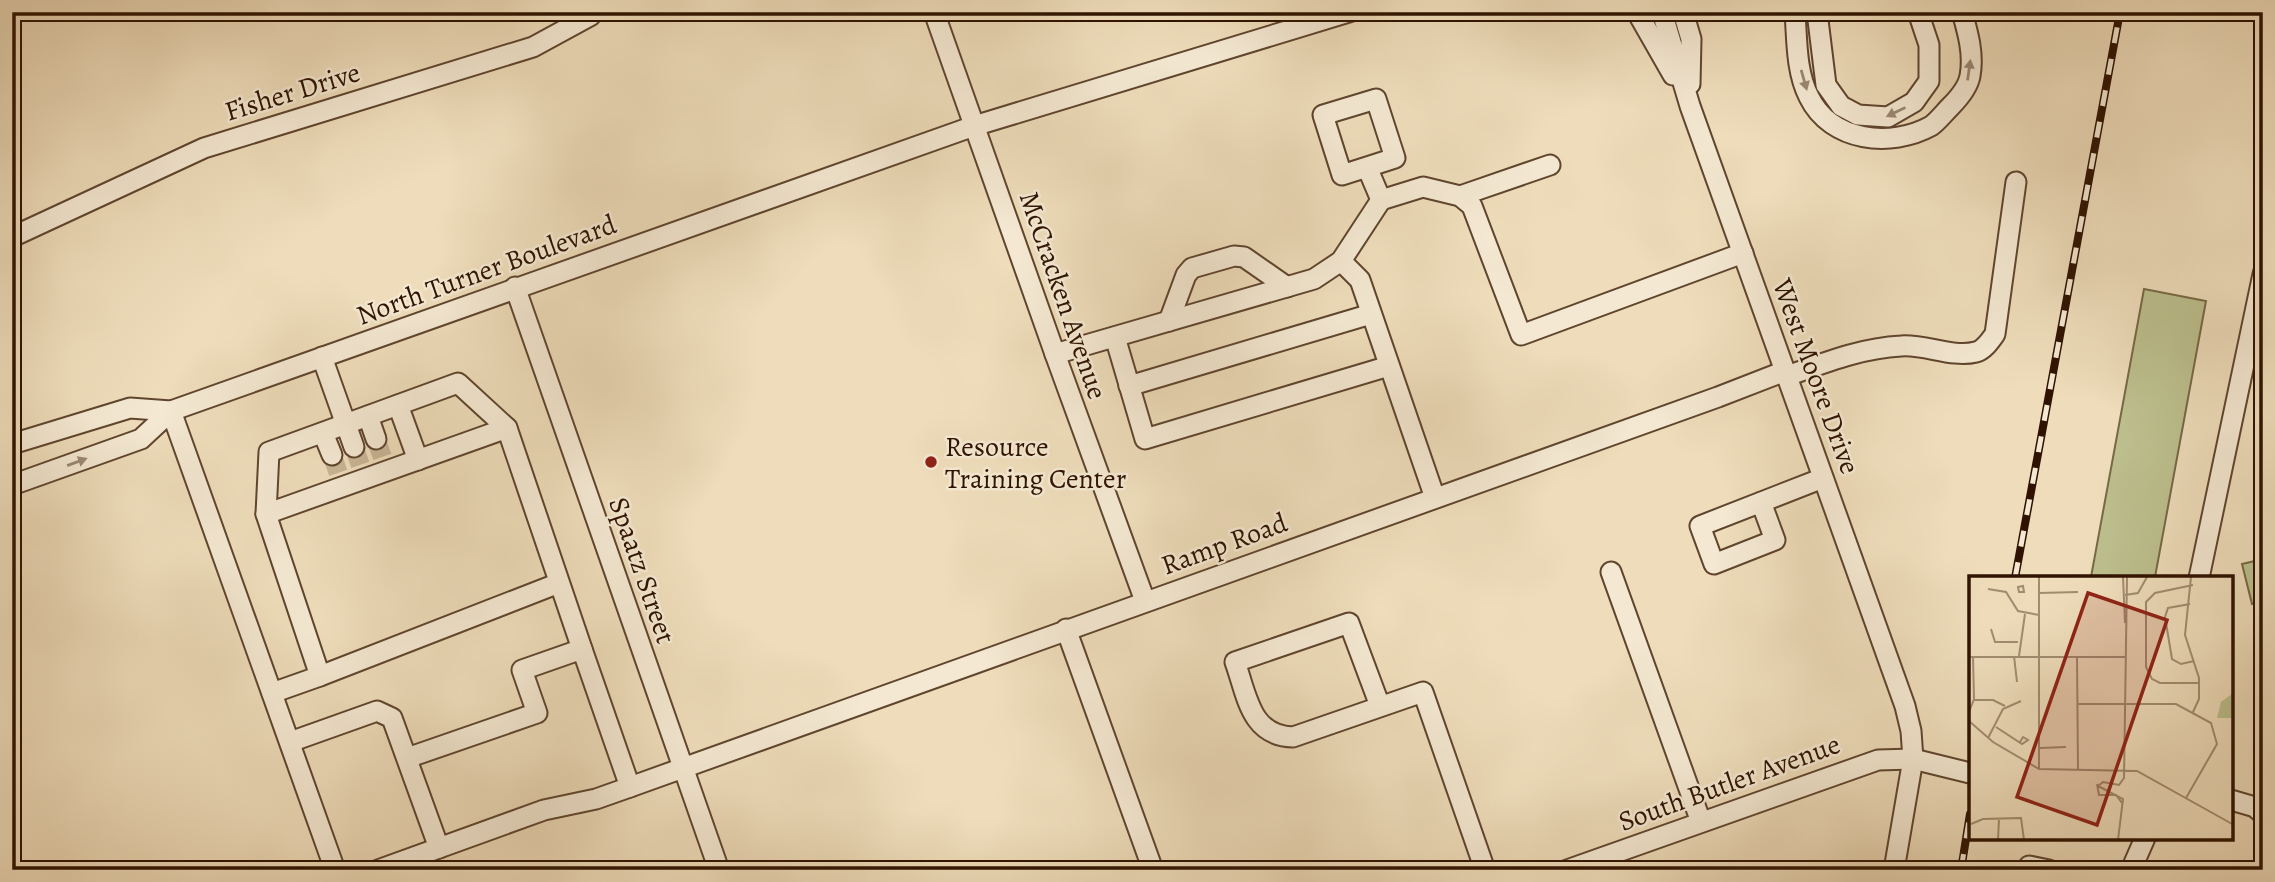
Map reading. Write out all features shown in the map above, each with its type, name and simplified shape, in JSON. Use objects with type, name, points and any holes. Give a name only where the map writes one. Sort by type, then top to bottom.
[{"type":"street","name":"Fisher Drive","points":[[12,237],[204,148],[533,47],[593,12]]},
{"type":"street","name":"McCracken Avenue","points":[[934,12],[1145,601]]},
{"type":"street","name":"North Turner Boulevard","points":[[12,444],[130,408],[171,411],[974,125],[1349,12]]},
{"type":"street","points":[[1637,12],[1690,106]]},
{"type":"street","name":"West Moore Drive","points":[[1662,12],[1690,106],[1905,706],[1911,731],[1913,759],[1894,870]]},
{"type":"street","points":[[1684,12],[1691,39],[1690,106]]},
{"type":"street","points":[[1795,12],[1800,66],[1809,97],[1827,121],[1857,136],[1885,139],[1909,136],[1934,124],[1957,100],[1970,77],[1971,41],[1962,12]]},
{"type":"street","points":[[1817,12],[1826,85],[1841,106],[1858,116],[1888,117],[1914,103],[1929,81],[1929,45],[1918,12]]},
{"type":"street","points":[[1461,196],[1550,165]]},
{"type":"street","points":[[1367,167],[1381,200]]},
{"type":"street","name":"Ramp Road","points":[[378,870],[544,810],[596,799],[1786,374],[1869,350],[1903,346],[1974,353],[1982,349],[1995,334],[2016,183]]},
{"type":"street","points":[[1055,354],[1314,279],[1341,261],[1381,200],[1423,187],[1461,196],[1472,206],[1521,335],[1743,253]]},
{"type":"street","points":[[1169,321],[1186,275],[1192,268],[1234,256],[1244,257],[1287,288]]},
{"type":"street","points":[[1341,261],[1360,280],[1435,498]]},
{"type":"street","points":[[2199,576],[2263,274]]},
{"type":"street","name":"Spaatz Street","points":[[515,288],[719,870]]},
{"type":"street","points":[[1129,386],[1371,314]]},
{"type":"street","points":[[1115,337],[1145,439],[1390,366]]},
{"type":"street","points":[[322,358],[354,447]]},
{"type":"street","points":[[320,676],[266,514],[269,452],[458,383],[507,428],[630,787]]},
{"type":"street","points":[[398,405],[418,460]]},
{"type":"street","points":[[12,485],[141,439],[171,411],[272,693],[331,869]]},
{"type":"street","points":[[368,416],[376,439]]},
{"type":"street","points":[[266,514],[385,465],[418,460],[507,428]]},
{"type":"street","points":[[323,432],[332,455]]},
{"type":"street","points":[[1761,502],[1823,478]]},
{"type":"street","points":[[1611,572],[1701,822]]},
{"type":"street","points":[[272,693],[559,583]]},
{"type":"street","points":[[1380,706],[1349,623],[1236,662],[1256,719],[1266,730],[1281,737],[1293,737],[1423,692],[1485,870]]},
{"type":"street","points":[[1066,629],[1153,870]]},
{"type":"street","points":[[407,758],[537,713],[522,670],[582,649]]},
{"type":"street","points":[[289,743],[377,711],[392,718],[439,848]]},
{"type":"street","name":"South Butler Avenue","points":[[1567,870],[1864,764],[1892,758],[1913,759],[1969,773]]},
{"type":"street","points":[[2233,801],[2255,807],[2263,814]]},
{"type":"street","points":[[2131,870],[2144,840]]},
{"type":"street","points":[[2029,866],[2049,870]]},
{"type":"green space","points":[[2144,289],[2206,301],[2155,576],[2091,576]]},
{"type":"green space","points":[[2263,559],[2263,602],[2252,604],[2242,564]]},
{"type":"tunnel","points":[[376,439],[383,459]]},
{"type":"tunnel","points":[[354,447],[361,467]]},
{"type":"tunnel","points":[[332,455],[339,475]]},
{"type":"railway","points":[[2015,576],[2120,12]]},
{"type":"railway","points":[[1961,870],[1969,820]]},
{"type":"place","name":"Resource Training Center","points":[[931,462]]}]
